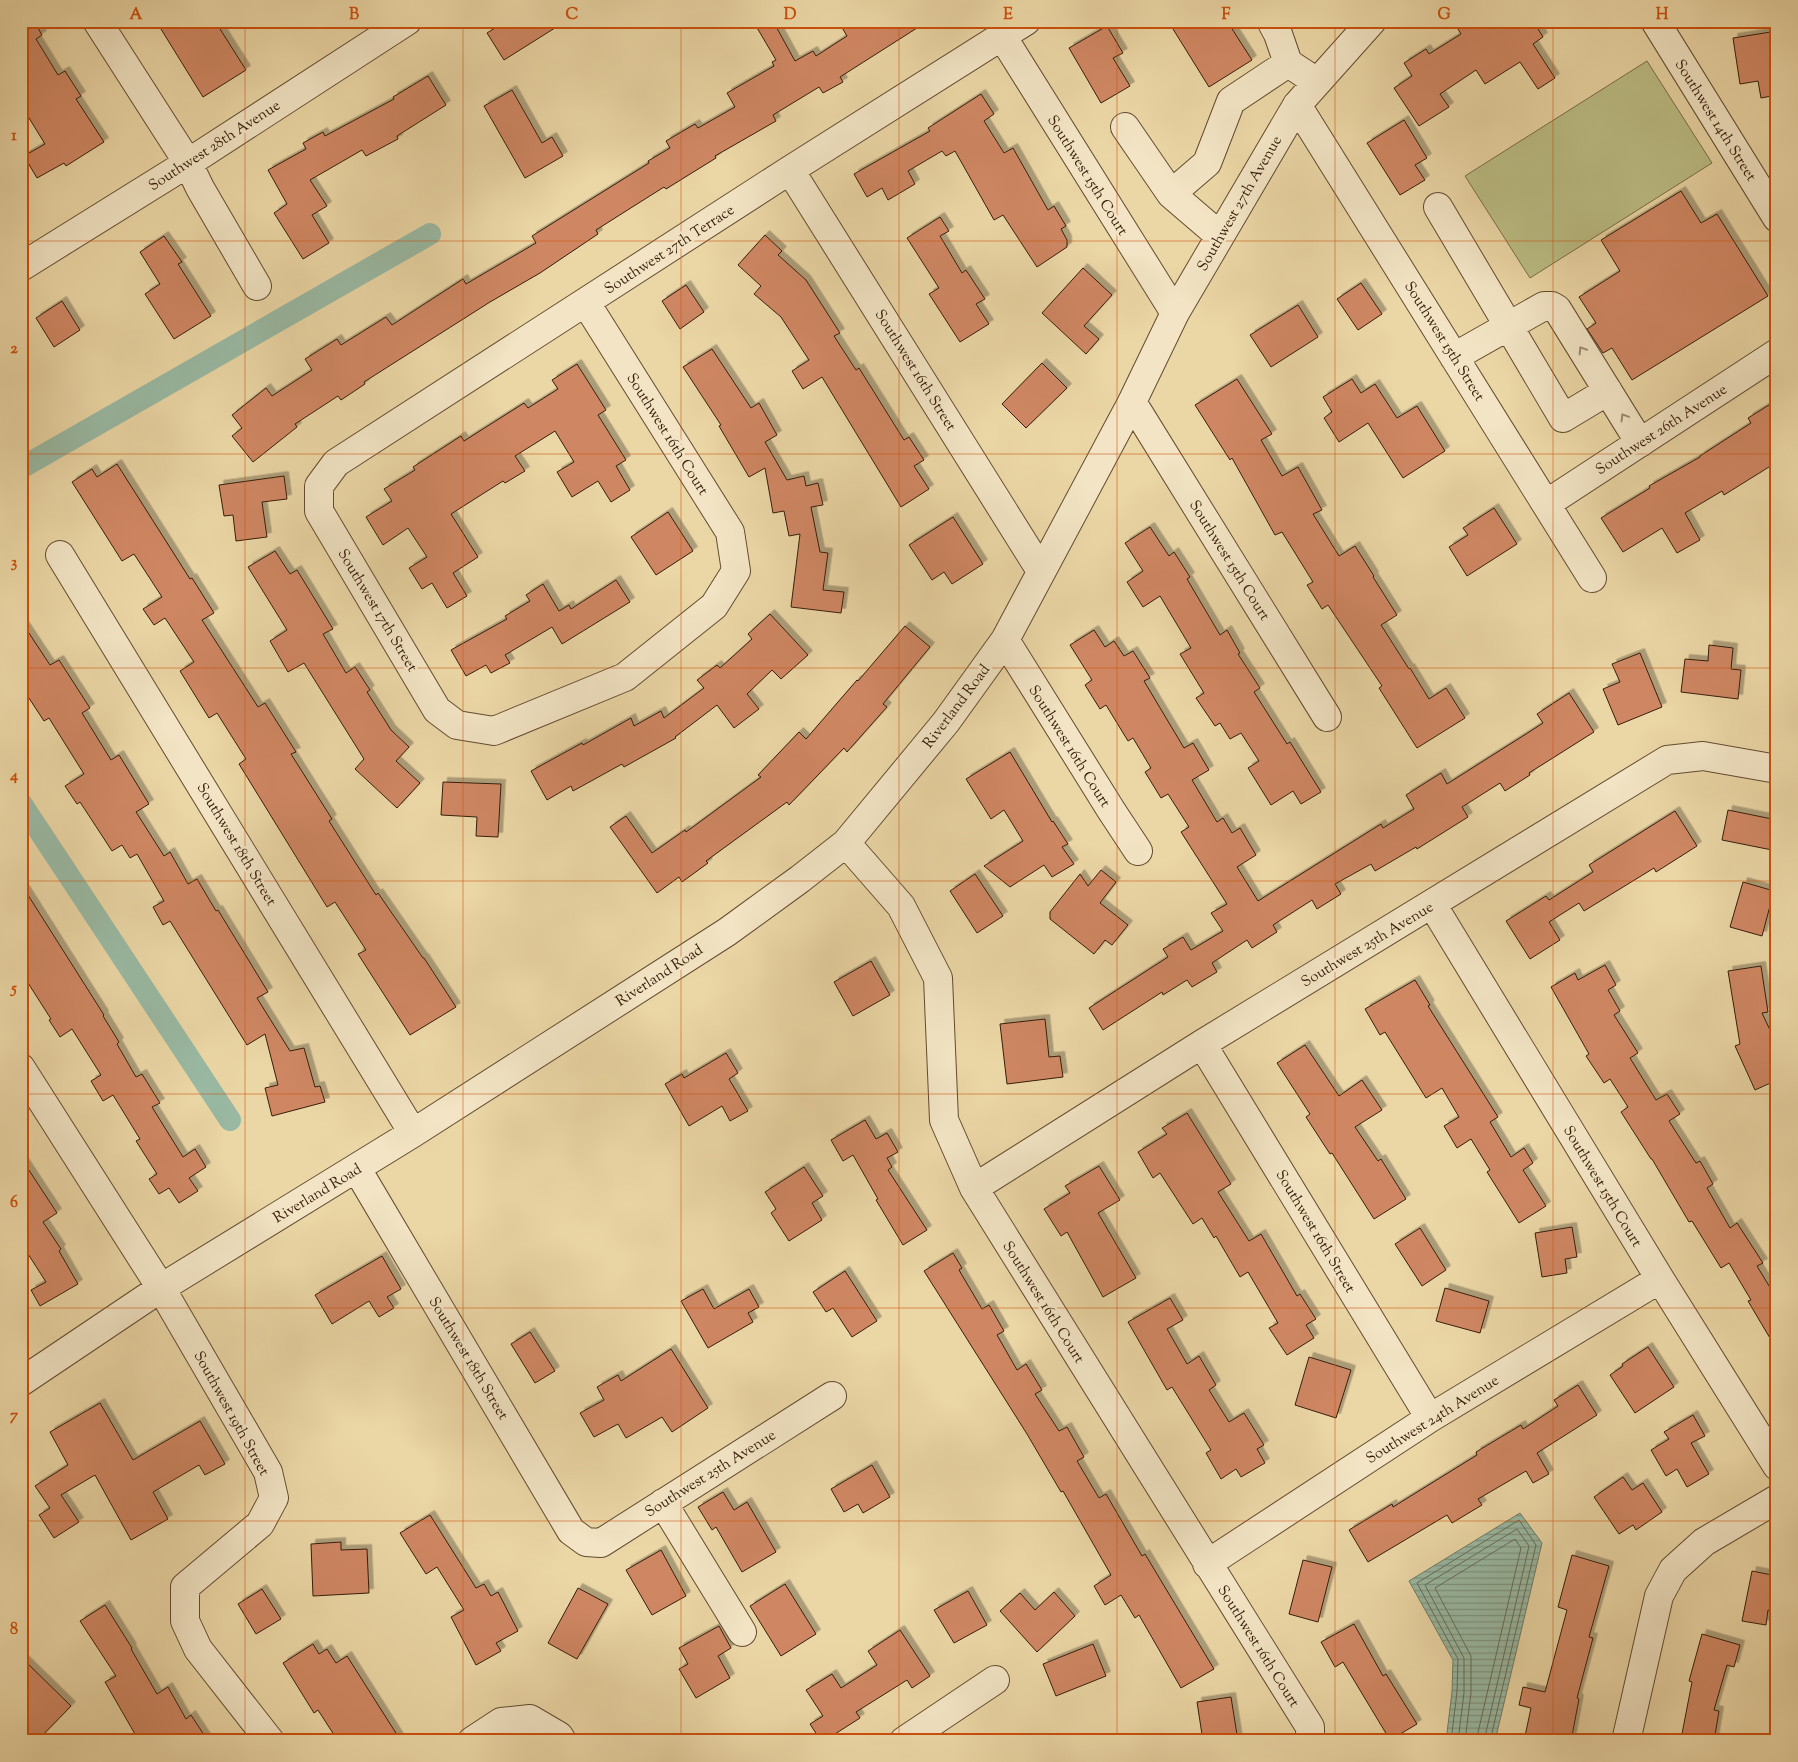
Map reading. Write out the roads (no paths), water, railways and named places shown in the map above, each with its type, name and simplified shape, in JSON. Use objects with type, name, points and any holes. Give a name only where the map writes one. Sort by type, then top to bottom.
[{"type":"street","points":[[98,21],[188,163],[200,188],[258,286]]},
{"type":"street","name":"Southwest 28th Avenue","points":[[21,267],[188,163],[406,21]]},
{"type":"street","name":"Southwest 27th Terrace","points":[[319,486],[336,463],[790,170],[1026,21]]},
{"type":"street","points":[[1271,21],[1278,34],[1288,63],[1317,82]]},
{"type":"street","name":"Southwest 27th Avenue","points":[[1132,402],[1175,313],[1297,105],[1372,21]]},
{"type":"street","name":"Southwest 14th Street","points":[[1663,24],[1777,218]]},
{"type":"street","name":"Southwest 15th Court","points":[[1002,36],[1175,313]]},
{"type":"street","points":[[1170,194],[1207,162],[1231,101],[1288,63]]},
{"type":"street","name":"Southwest 15th Street","points":[[1297,105],[1592,578]]},
{"type":"street","points":[[1126,127],[1170,194],[1220,236]]},
{"type":"street","name":"Southwest 16th Street","points":[[790,170],[1041,571]]},
{"type":"street","points":[[1438,207],[1563,418],[1608,391]]},
{"type":"street","name":"Southwest 16th Court","points":[[457,726],[494,731],[625,677],[714,606],[736,572],[730,532],[586,303]]},
{"type":"street","points":[[1454,357],[1544,306],[1552,306],[1557,310],[1640,443]]},
{"type":"street","name":"Southwest 26th Avenue","points":[[1546,504],[1777,353]]},
{"type":"street","name":"Southwest 15th Court","points":[[1132,402],[1327,718]]},
{"type":"street","name":"Riverland Road","points":[[21,1382],[161,1288],[357,1169],[727,932],[846,843],[946,722],[1005,640],[1132,402]]},
{"type":"street","name":"Southwest 17th Street","points":[[319,486],[319,511],[437,710],[457,726]]},
{"type":"street","name":"Southwest 18th Street","points":[[60,555],[413,1133]]},
{"type":"street","name":"Southwest 16th Court","points":[[1005,640],[1110,810],[1138,851]]},
{"type":"street","name":"Southwest 25th Avenue","points":[[974,1188],[1202,1044],[1668,760],[1703,756],[1777,770]]},
{"type":"street","name":"Southwest 16th Court","points":[[846,843],[901,906],[938,978],[944,1120],[974,1188],[1310,1727],[1310,1741]]},
{"type":"street","name":"Southwest 15th Court","points":[[1432,904],[1660,1279],[1777,1466]]},
{"type":"street","name":"Southwest 16th Street","points":[[1202,1044],[1430,1418]]},
{"type":"street","name":"Southwest 19th Street","points":[[21,1068],[161,1288],[268,1472],[274,1498],[260,1524],[185,1588],[185,1621],[198,1649],[270,1741]]},
{"type":"street","name":"Southwest 18th Street","points":[[357,1169],[572,1531],[586,1542]]},
{"type":"street","name":"Southwest 24th Avenue","points":[[1207,1564],[1430,1418],[1660,1279]]},
{"type":"street","name":"Southwest 25th Avenue","points":[[586,1542],[602,1543],[832,1396]]},
{"type":"street","points":[[1626,1741],[1659,1596],[1673,1570],[1704,1542],[1777,1499]]},
{"type":"street","points":[[663,1503],[742,1632]]},
{"type":"street","points":[[904,1741],[995,1680]]},
{"type":"street","points":[[472,1741],[501,1722],[530,1718],[560,1736],[562,1741]]},
{"type":"water","points":[[1520,1513],[1542,1543],[1495,1741],[1446,1741],[1452,1692],[1453,1660],[1409,1581]]},
{"type":"waterway","points":[[21,468],[430,234]]},
{"type":"waterway","points":[[21,803],[230,1120]]}]
